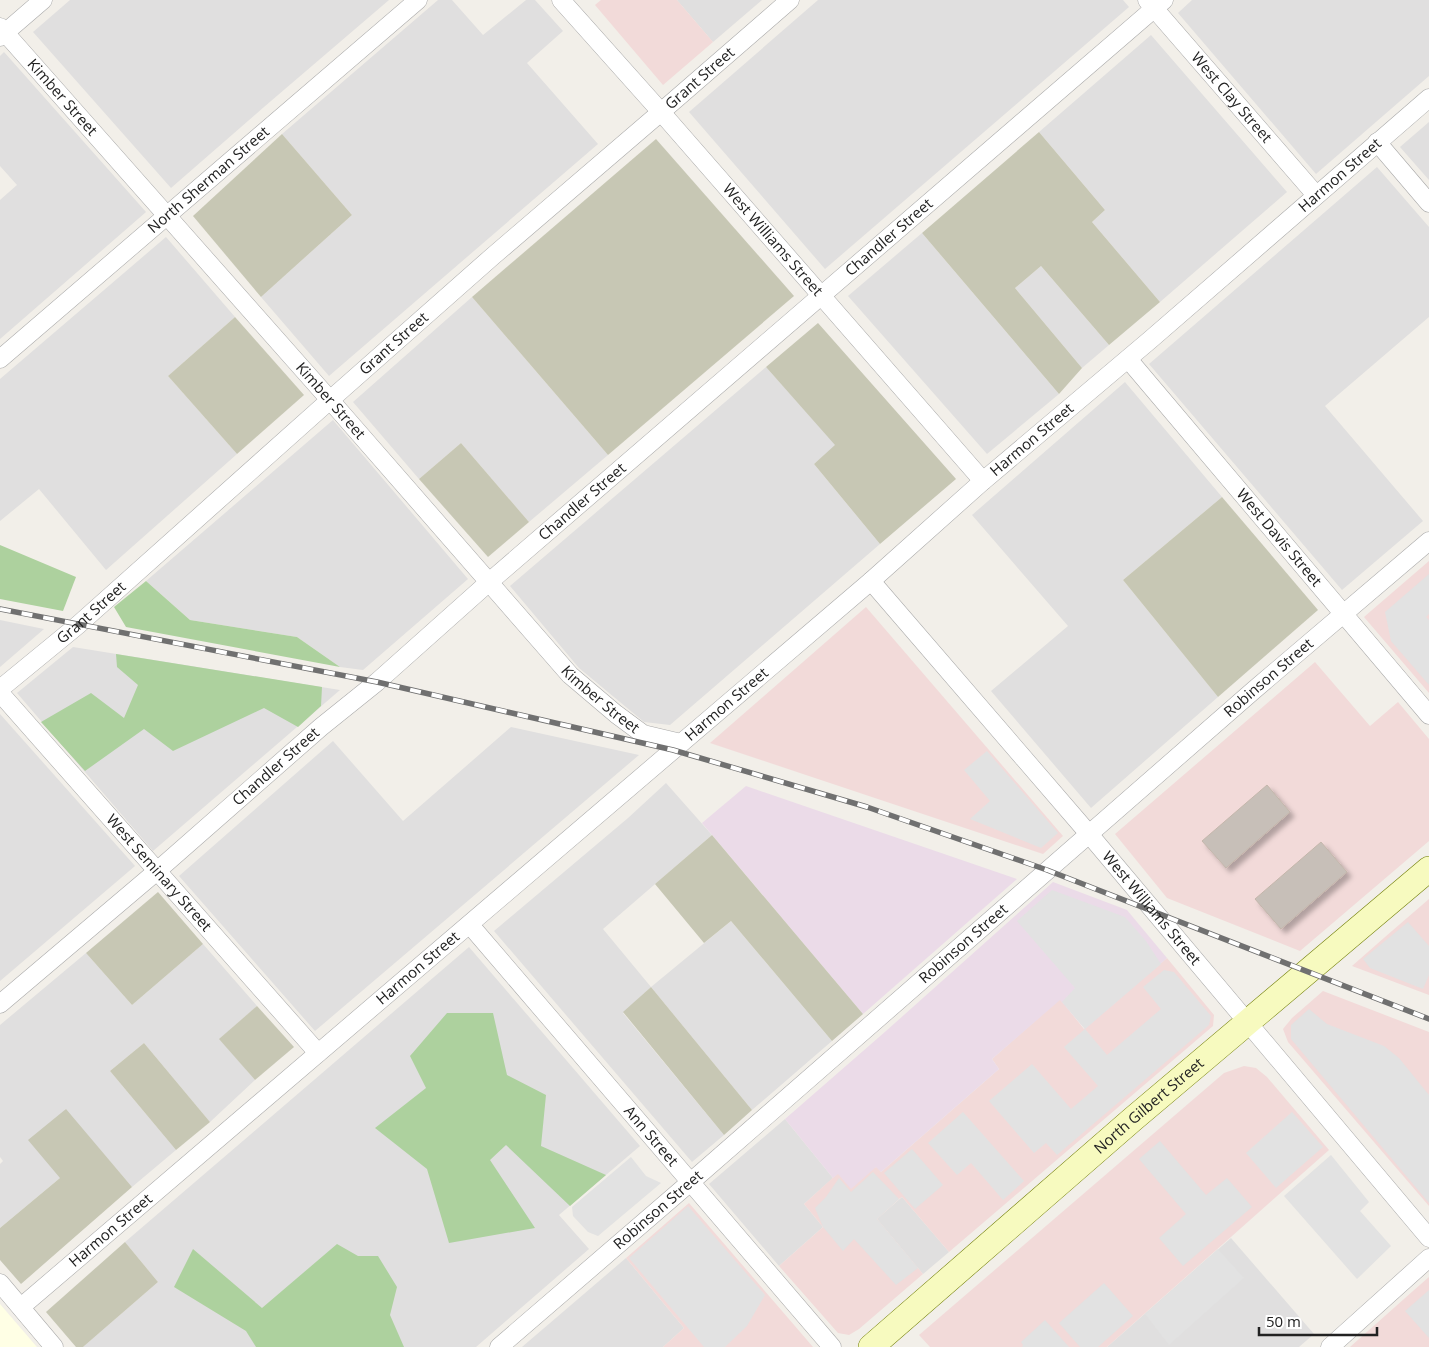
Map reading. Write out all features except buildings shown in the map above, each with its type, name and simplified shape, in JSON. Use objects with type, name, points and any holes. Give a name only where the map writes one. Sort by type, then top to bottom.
[{"type":"main road","name":"North Gilbert Street","points":[[871,1347],[1133,1119],[1429,868]]},
{"type":"street","points":[[2,32],[43,0]]},
{"type":"street","name":"North Sherman Street","points":[[0,359],[418,0]]},
{"type":"street","name":"West Williams Street","points":[[561,0],[983,481]]},
{"type":"street","name":"Grant Street","points":[[0,689],[78,625],[493,256],[790,0]]},
{"type":"street","name":"West Clay Street","points":[[1155,3],[1316,195]]},
{"type":"street","name":"Chandler Street","points":[[0,1004],[157,871],[321,727],[377,682],[488,583],[822,296],[1155,3]]},
{"type":"street","name":"Kimber Street","points":[[2,32],[168,215],[570,675],[643,734],[681,743]]},
{"type":"street","name":"Harmon Street","points":[[21,1307],[871,581],[983,481],[1128,359],[1429,98]]},
{"type":"street","points":[[1376,142],[1429,203]]},
{"type":"street","name":"West Davis Street","points":[[1128,359],[1429,715]]},
{"type":"street","name":"Robinson Street","points":[[499,1347],[691,1182],[1342,613],[1429,541]]},
{"type":"street","name":"West Williams Street","points":[[871,581],[1089,834],[1429,1238]]},
{"type":"street","name":"West Seminary Street","points":[[0,692],[318,1053]]},
{"type":"street","name":"Ann Street","points":[[470,925],[832,1347]]},
{"type":"street","points":[[1330,1347],[1429,1258]]},
{"type":"street","points":[[0,1283],[54,1347]]},
{"type":"shaded area","points":[[70,0],[389,0],[171,188],[33,32]]},
{"type":"shaded area","points":[[438,0],[452,0],[483,35],[526,0],[535,0],[563,31],[527,63],[598,144],[329,376],[261,297],[352,215],[282,134]]},
{"type":"shaded area","points":[[601,0],[677,0],[713,42],[663,85],[595,5]]},
{"type":"shaded area","points":[[677,0],[762,0],[713,42]]},
{"type":"shaded area","points":[[818,0],[1123,0],[1129,7],[825,269],[689,112]]},
{"type":"shaded area","points":[[1192,0],[1429,0],[1429,76],[1316,174],[1178,13]]},
{"type":"shaded area","points":[[1151,35],[1287,192],[1160,302],[1092,222],[1105,210],[1039,132]]},
{"type":"shaded area","points":[[4,52],[146,212],[0,339],[0,200],[17,185],[0,166],[0,56]]},
{"type":"shaded area","points":[[1429,122],[1429,180],[1400,147]]},
{"type":"shaded area","points":[[1039,132],[1105,210],[1092,222],[1160,302],[1109,345],[1041,266],[1015,288],[1082,368],[1059,394],[922,233]]},
{"type":"shaded area","points":[[282,134],[352,215],[261,297],[193,216]]},
{"type":"shaded area","points":[[656,139],[794,296],[608,455],[472,297]]},
{"type":"shaded area","points":[[1377,167],[1429,227],[1429,317],[1325,406],[1423,521],[1342,590],[1149,364]]},
{"type":"shaded area","points":[[922,233],[1059,394],[987,454],[848,296]]},
{"type":"shaded area","points":[[166,237],[235,317],[168,376],[237,454],[106,570],[39,489],[0,521],[0,379]]},
{"type":"shaded area","points":[[1041,266],[1109,345],[1082,368],[1015,288]]},
{"type":"shaded area","points":[[472,297],[608,455],[529,522],[461,443],[419,479],[353,402]]},
{"type":"shaded area","points":[[235,317],[304,395],[237,454],[168,376]]},
{"type":"shaded area","points":[[818,323],[956,479],[880,544],[814,464],[835,445],[766,367]]},
{"type":"shaded area","points":[[766,367],[836,445],[814,464],[880,544],[670,725],[644,722],[579,668],[510,586]]},
{"type":"shaded area","points":[[1125,382],[1222,497],[1123,580],[1218,697],[1091,808],[991,691],[1068,626],[972,515]]},
{"type":"shaded area","points":[[333,420],[468,579],[363,670],[340,667],[297,637],[190,620],[146,581]]},
{"type":"shaded area","points":[[461,443],[529,522],[488,557],[419,479]]},
{"type":"shaded area","points":[[1222,497],[1318,610],[1218,697],[1123,580]]},
{"type":"shaded area","points":[[1429,561],[1429,693],[1364,617]]},
{"type":"shaded area","points":[[1429,574],[1429,614],[1426,617],[1429,620],[1429,685],[1391,641],[1385,612]]},
{"type":"shaded area","points":[[866,607],[1063,836],[1043,854],[710,743]]},
{"type":"shaded area","points":[[0,620],[44,629],[0,667]]},
{"type":"shaded area","points":[[73,647],[340,690],[153,851],[17,693]]},
{"type":"shaded area","points":[[1315,662],[1370,726],[1398,702],[1429,739],[1429,841],[1300,951],[1167,898],[1115,834]]},
{"type":"shaded area","points":[[0,714],[135,866],[0,981]]},
{"type":"shaded area","points":[[511,727],[639,755],[315,1031],[179,876],[333,741],[403,821]]},
{"type":"shaded area","points":[[987,751],[1058,833],[1041,848],[970,819],[990,801],[964,770]]},
{"type":"shaded area","points":[[666,783],[712,835],[603,929],[651,987],[623,1013],[724,1135],[692,1162],[494,931],[628,818]]},
{"type":"shaded area","points":[[746,786],[1017,879],[863,1014],[702,823]]},
{"type":"shaded area","points":[[712,835],[863,1014],[832,1041],[731,921],[704,943],[655,884]]},
{"type":"shaded area","points":[[1053,882],[1127,910],[1167,958],[1085,1029],[1060,1000],[992,1059],[999,1069],[881,1172],[876,1167],[851,1189],[838,1174],[833,1178],[785,1119]]},
{"type":"shaded area","points":[[1052,890],[1125,917],[1146,941],[1161,964],[1085,1029],[1062,1002],[1075,988],[1017,921]]},
{"type":"shaded area","points":[[158,892],[203,944],[132,1005],[86,953]]},
{"type":"shaded area","points":[[1429,899],[1429,995],[1352,966],[1385,937]]},
{"type":"shaded area","points":[[731,921],[832,1041],[752,1110],[651,987]]},
{"type":"shaded area","points":[[1408,922],[1429,946],[1429,975],[1423,989],[1370,968],[1363,959]]},
{"type":"shaded area","points":[[203,944],[257,1006],[220,1039],[255,1080],[210,1122],[144,1043],[110,1071],[176,1150],[132,1187],[65,1109],[60,1178],[0,1228],[0,1164],[3,1161],[0,1157],[0,1025],[86,953],[132,1005]]},
{"type":"shaded area","points":[[469,947],[640,1146],[559,1215],[589,1249],[476,1347],[83,1347],[158,1282],[125,1242]]},
{"type":"shaded area","points":[[1167,958],[1214,1015],[1213,1026],[949,1252],[902,1197],[899,1199],[877,1219],[923,1274],[859,1329],[849,1335],[838,1333],[779,1266],[823,1227],[804,1204],[837,1174],[877,1167],[881,1172],[999,1069],[992,1059],[1060,999],[1084,1029]]},
{"type":"shaded area","points":[[1164,970],[1174,972],[1211,1016],[1209,1025],[1057,1155],[1046,1143],[1034,1153],[989,1101],[1032,1064],[1071,1109],[1098,1086],[1064,1047],[1085,1029],[1107,1055],[1161,1009],[1143,987]]},
{"type":"shaded area","points":[[651,987],[752,1110],[724,1135],[623,1012]]},
{"type":"shaded area","points":[[1323,991],[1429,1032],[1429,1206],[1288,1042],[1283,1029],[1292,1018]]},
{"type":"shaded area","points":[[257,1006],[294,1047],[255,1080],[219,1039]]},
{"type":"shaded area","points":[[1309,1009],[1327,1024],[1384,1046],[1399,1058],[1429,1095],[1429,1203],[1291,1039],[1291,1025]]},
{"type":"shaded area","points":[[144,1043],[210,1122],[176,1150],[110,1071]]},
{"type":"shaded area","points":[[1244,1066],[1256,1068],[1267,1077],[1329,1150],[1107,1347],[930,1347],[919,1335],[1224,1073]]},
{"type":"shaded area","points":[[66,1109],[132,1187],[21,1284],[0,1260],[0,1228],[60,1178],[28,1140]]},
{"type":"shaded area","points":[[963,1112],[1024,1181],[1003,1200],[971,1163],[957,1175],[928,1143]]},
{"type":"shaded area","points":[[1292,1112],[1323,1147],[1276,1188],[1246,1153]]},
{"type":"shaded area","points":[[785,1119],[833,1178],[804,1204],[823,1227],[779,1266],[709,1184]]},
{"type":"shaded area","points":[[1160,1141],[1206,1195],[1227,1178],[1252,1207],[1183,1266],[1159,1238],[1186,1214],[1139,1159]]},
{"type":"shaded area","points":[[912,1149],[943,1185],[915,1209],[884,1173]]},
{"type":"shaded area","points":[[1331,1155],[1369,1202],[1360,1211],[1391,1246],[1357,1279],[1284,1196]]},
{"type":"shaded area","points":[[631,1157],[646,1176],[661,1183],[598,1236],[588,1232],[573,1216],[572,1207]]},
{"type":"shaded area","points":[[873,1172],[899,1199],[877,1219],[918,1268],[896,1285],[854,1239],[843,1251],[823,1227],[815,1208],[826,1197],[839,1178],[851,1192]]},
{"type":"shaded area","points":[[902,1197],[949,1252],[923,1274],[877,1219]]},
{"type":"shaded area","points":[[689,1203],[813,1347],[663,1347],[684,1328],[626,1258]]},
{"type":"shaded area","points":[[688,1206],[765,1295],[747,1326],[725,1347],[704,1347],[629,1258]]},
{"type":"shaded area","points":[[1231,1238],[1314,1334],[1299,1347],[1107,1347]]},
{"type":"shaded area","points":[[125,1242],[158,1282],[83,1347],[76,1347],[46,1312]]},
{"type":"shaded area","points":[[1218,1249],[1244,1278],[1169,1345],[1145,1314]]},
{"type":"shaded area","points":[[626,1258],[684,1328],[663,1347],[522,1347]]},
{"type":"shaded area","points":[[1429,1277],[1429,1347],[1350,1347],[1413,1291]]},
{"type":"shaded area","points":[[1104,1283],[1133,1316],[1098,1347],[1080,1347],[1059,1323]]},
{"type":"shaded area","points":[[1429,1290],[1429,1338],[1405,1311]]},
{"type":"shaded area","points":[[0,1304],[37,1347],[0,1347]]},
{"type":"shaded area","points":[[1045,1320],[1069,1347],[1022,1347],[1021,1342]]},
{"type":"green space","points":[[0,545],[76,577],[63,611],[0,599]]},
{"type":"green space","points":[[146,581],[190,620],[297,637],[340,667],[126,627],[114,607]]},
{"type":"green space","points":[[116,654],[322,687],[321,706],[298,727],[264,708],[173,751],[144,729],[85,771],[41,722],[91,693],[124,718],[138,685],[117,667]]},
{"type":"green space","points":[[447,1013],[493,1013],[507,1075],[546,1095],[541,1146],[606,1175],[570,1206],[506,1145],[490,1160],[535,1228],[449,1243],[427,1169],[375,1128],[426,1088],[410,1056]]},
{"type":"green space","points":[[337,1244],[358,1256],[378,1256],[397,1287],[390,1315],[404,1347],[256,1347],[246,1331],[174,1287],[193,1249],[262,1308]]},
{"type":"railway","points":[[0,609],[377,682],[673,750],[867,807],[1047,870],[1429,1019]]}]
